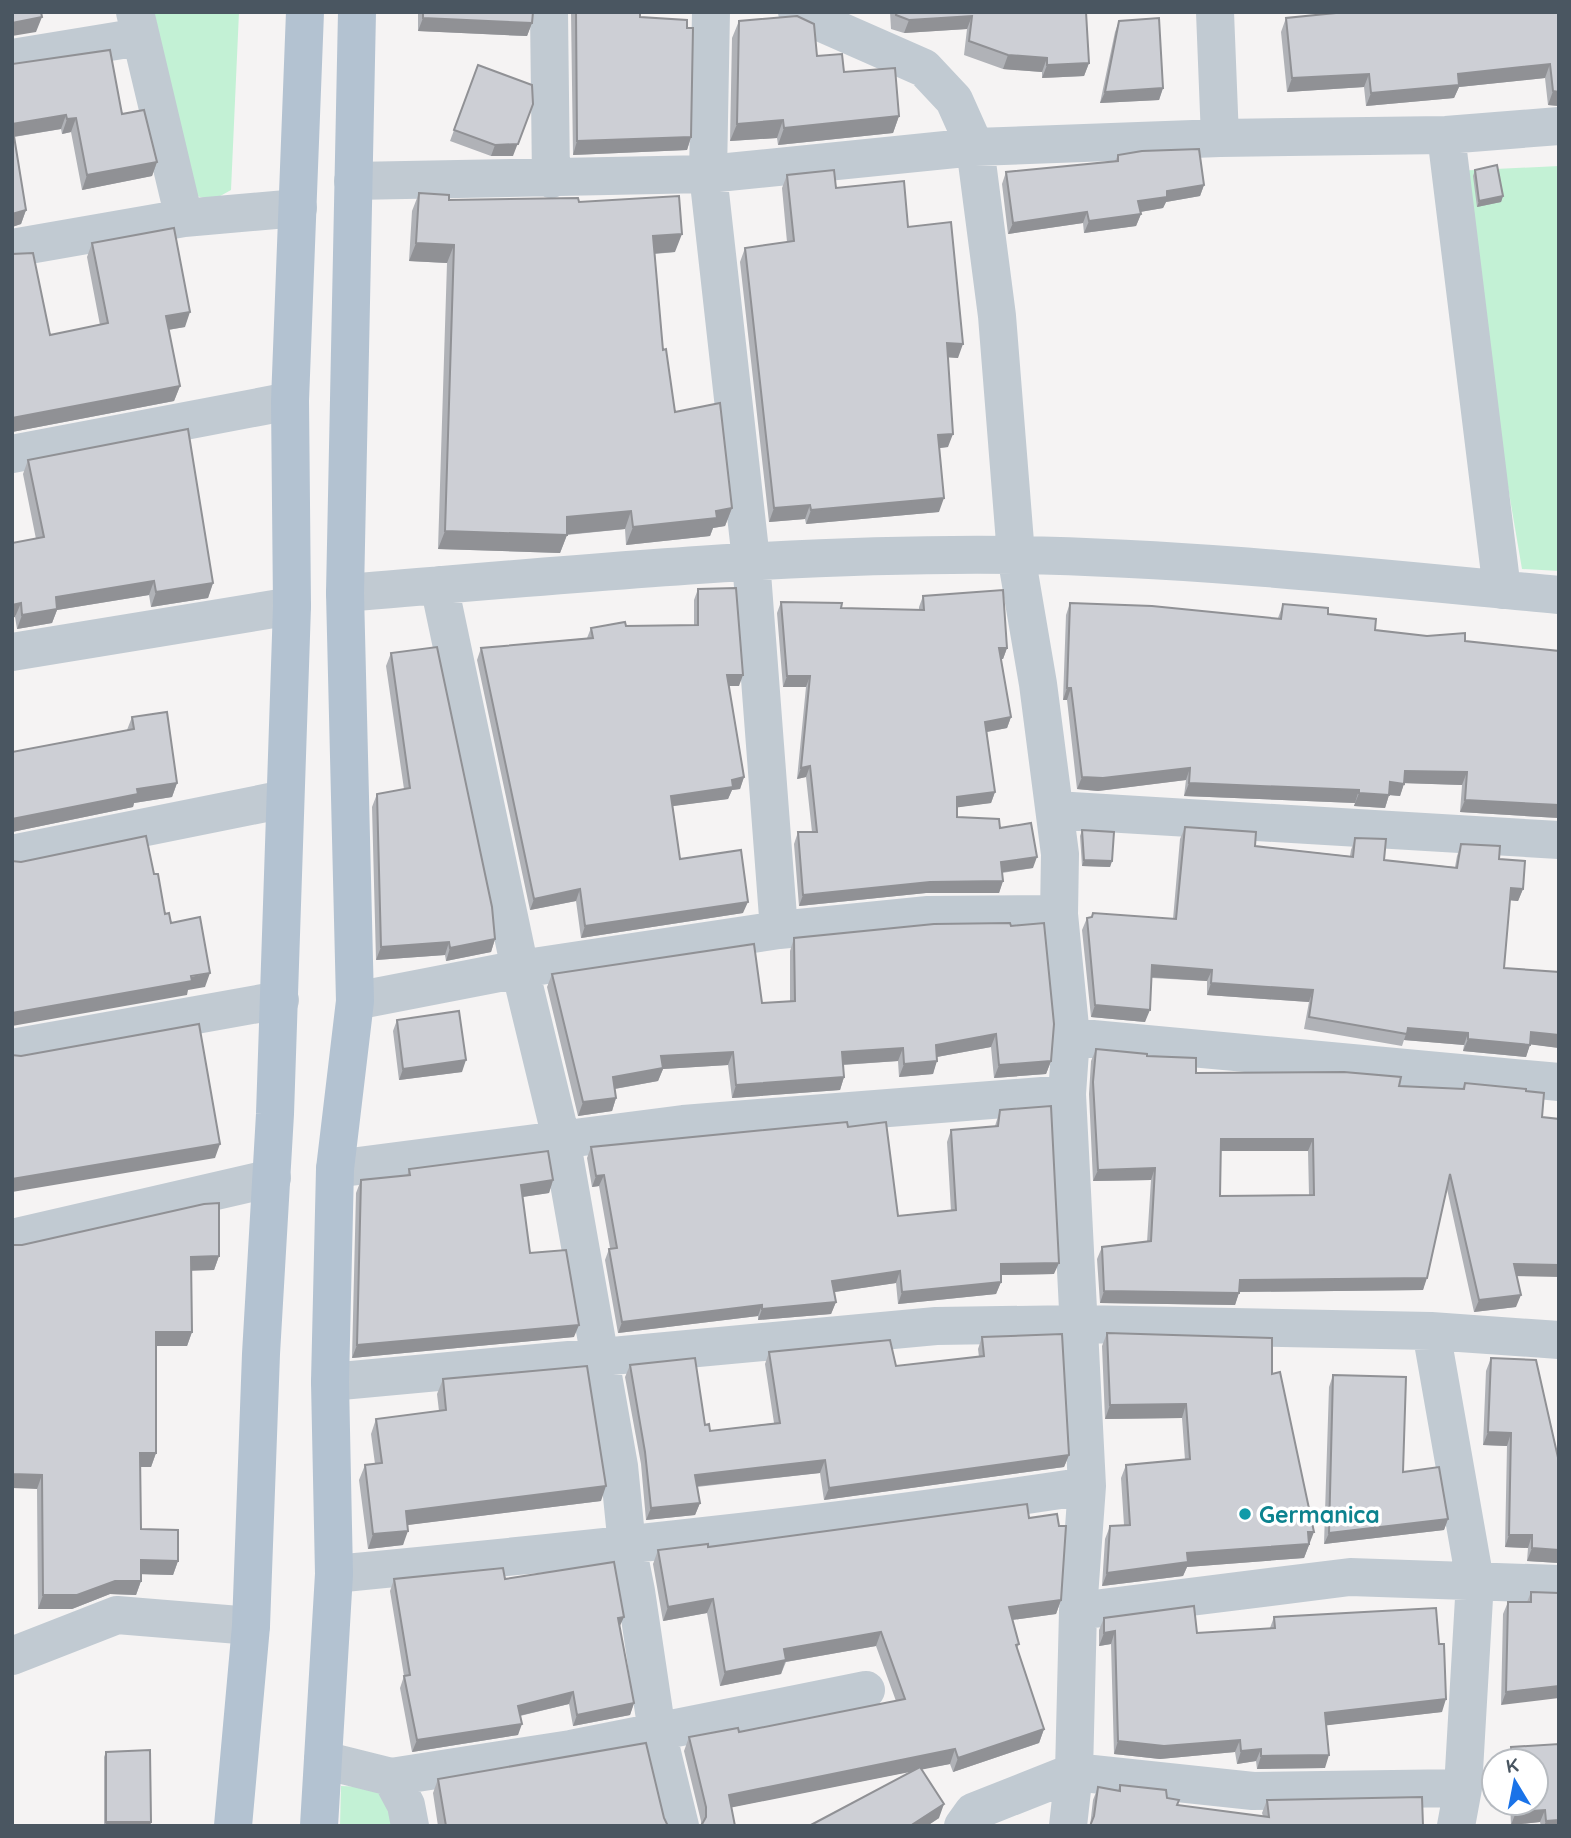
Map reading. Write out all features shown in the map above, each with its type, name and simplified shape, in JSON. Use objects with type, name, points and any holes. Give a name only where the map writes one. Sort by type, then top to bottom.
[{"type":"main road","points":[[319,1826],[334,1574],[330,1382],[335,1169],[355,1001],[345,593],[358,18]]},
{"type":"main road","points":[[233,1826],[251,1626],[261,1354],[280,1000],[292,606],[290,401],[298,208],[300,22]]},
{"type":"street","points":[[549,12],[551,179]]},
{"type":"street","points":[[711,12],[708,174],[751,560],[779,929]]},
{"type":"street","points":[[797,12],[868,28],[924,68],[954,100],[975,147],[997,316],[1016,555],[1060,854],[1059,914],[1071,1037],[1067,1094],[1087,1486],[1068,1826]]},
{"type":"street","points":[[1215,12],[1220,138]]},
{"type":"street","points":[[12,58],[137,24],[184,218]]},
{"type":"street","points":[[354,181],[708,174],[975,147],[1220,138],[1446,135],[1559,125]]},
{"type":"street","points":[[1446,135],[1502,590]]},
{"type":"street","points":[[12,248],[184,218],[298,208]]},
{"type":"street","points":[[12,454],[290,401]]},
{"type":"street","points":[[345,593],[751,560],[1016,555],[1296,570],[1559,595]]},
{"type":"street","points":[[439,585],[520,969],[561,1138],[619,1466],[626,1546],[636,1591],[657,1732],[680,1826]]},
{"type":"street","points":[[12,652],[292,606]]},
{"type":"street","points":[[12,854],[285,799]]},
{"type":"street","points":[[1055,810],[1559,840]]},
{"type":"street","points":[[355,1001],[520,969],[779,929],[928,915],[1059,914]]},
{"type":"street","points":[[12,1048],[280,1000]]},
{"type":"street","points":[[1071,1037],[1559,1082]]},
{"type":"street","points":[[335,1169],[683,1124],[1067,1094]]},
{"type":"street","points":[[12,1238],[272,1178]]},
{"type":"street","points":[[330,1382],[598,1355],[936,1326],[1079,1324],[1431,1331],[1559,1340]]},
{"type":"street","points":[[1431,1331],[1475,1581],[1463,1788],[1456,1826]]},
{"type":"street","points":[[334,1574],[626,1546],[926,1511],[1087,1486]]},
{"type":"street","points":[[1078,1611],[1350,1577],[1559,1584]]},
{"type":"street","points":[[12,1656],[117,1615],[251,1626]]},
{"type":"street","points":[[323,1759],[391,1777],[657,1732],[866,1690]]},
{"type":"street","points":[[963,1826],[973,1812],[1073,1772],[1253,1791],[1463,1788]]},
{"type":"street","points":[[391,1777],[406,1805],[410,1826]]},
{"type":"green space","points":[[154,12],[239,12],[231,190],[213,200],[196,196]]},
{"type":"green space","points":[[1559,166],[1559,571],[1522,569],[1454,171]]},
{"type":"green space","points":[[341,1786],[387,1788],[396,1826],[340,1826]]},
{"type":"building","points":[[12,12],[41,12],[42,17],[12,23]]},
{"type":"building","points":[[423,12],[533,12],[532,23],[423,18]]},
{"type":"building","points":[[576,12],[640,12],[640,17],[687,20],[687,28],[693,28],[691,137],[577,141]]},
{"type":"building","points":[[896,12],[1086,12],[1089,63],[1047,65],[1047,58],[1008,55],[969,41],[972,16],[909,20],[896,15]]},
{"type":"building","points":[[1346,12],[1559,12],[1559,92],[1553,91],[1550,64],[1458,74],[1459,85],[1371,93],[1369,74],[1292,78],[1286,18]]},
{"type":"building","points":[[797,16],[814,24],[817,56],[842,54],[844,72],[895,68],[899,116],[784,128],[783,120],[737,124],[739,21]]},
{"type":"building","points":[[1159,18],[1163,88],[1105,92],[1119,21]]},
{"type":"building","points":[[110,50],[122,114],[144,110],[157,162],[87,175],[76,118],[67,119],[66,115],[12,124],[12,64]]},
{"type":"building","points":[[478,65],[532,85],[533,104],[518,144],[495,145],[454,130]]},
{"type":"building","points":[[12,124],[26,210],[12,214]]},
{"type":"building","points":[[1199,149],[1204,185],[1167,191],[1167,197],[1138,201],[1141,214],[1089,221],[1087,212],[1013,223],[1006,172],[1118,161],[1118,155],[1142,151]]},
{"type":"building","points":[[1497,165],[1503,196],[1479,201],[1475,170]]},
{"type":"building","points":[[834,170],[836,188],[904,181],[908,227],[951,222],[963,344],[947,343],[953,434],[938,435],[944,498],[811,510],[810,505],[774,508],[745,248],[794,241],[787,175]]},
{"type":"building","points":[[419,193],[449,195],[449,200],[578,198],[579,202],[679,196],[682,234],[653,236],[663,350],[666,349],[675,412],[720,403],[732,508],[716,511],[717,518],[633,527],[631,511],[567,517],[567,535],[445,531],[454,245],[416,243]]},
{"type":"building","points":[[174,228],[190,312],[166,316],[180,386],[12,418],[12,254],[33,253],[50,335],[108,323],[92,243]]},
{"type":"building","points":[[188,429],[213,583],[156,592],[154,581],[56,597],[57,609],[22,615],[21,603],[12,605],[12,543],[44,537],[28,460]]},
{"type":"building","points":[[736,588],[743,675],[727,675],[744,777],[732,780],[733,787],[671,796],[680,859],[741,850],[748,902],[585,926],[580,889],[534,899],[481,648],[593,638],[591,628],[625,622],[626,626],[698,625],[698,589]]},
{"type":"building","points":[[1003,590],[1007,648],[999,648],[1011,717],[985,722],[995,792],[957,797],[957,817],[999,819],[1000,828],[1031,823],[1037,857],[1001,862],[1003,881],[930,882],[803,895],[798,832],[817,832],[810,766],[801,768],[810,676],[787,676],[781,602],[842,603],[841,608],[924,610],[923,596]]},
{"type":"building","points":[[1070,603],[1152,606],[1281,619],[1283,604],[1328,608],[1328,614],[1376,619],[1375,630],[1427,636],[1465,633],[1465,641],[1559,651],[1559,805],[1465,800],[1467,772],[1405,771],[1404,784],[1390,782],[1389,795],[1359,793],[1359,790],[1189,783],[1190,768],[1103,778],[1082,777],[1071,688],[1067,688]]},
{"type":"building","points":[[437,647],[492,907],[495,939],[450,948],[449,942],[381,947],[377,794],[410,788],[391,653]]},
{"type":"building","points":[[167,712],[177,783],[137,789],[138,794],[12,819],[12,752],[134,729],[132,717]]},
{"type":"building","points":[[1185,827],[1256,832],[1255,846],[1353,857],[1355,838],[1386,839],[1384,860],[1457,868],[1461,844],[1500,846],[1499,859],[1525,861],[1523,889],[1511,888],[1504,968],[1559,972],[1559,1035],[1531,1032],[1530,1045],[1468,1039],[1468,1033],[1408,1028],[1407,1034],[1309,1017],[1313,990],[1211,983],[1212,970],[1152,965],[1150,1010],[1095,1005],[1087,918],[1092,917],[1093,913],[1176,919]]},
{"type":"building","points":[[1082,830],[1114,832],[1112,861],[1084,860]]},
{"type":"building","points":[[146,836],[154,874],[158,874],[165,914],[169,913],[171,923],[200,917],[210,973],[191,976],[192,981],[12,1013],[12,861],[21,862]]},
{"type":"building","points":[[1010,923],[1011,926],[1044,923],[1054,1024],[1051,1061],[999,1065],[996,1034],[936,1045],[937,1061],[904,1064],[903,1048],[842,1052],[844,1077],[736,1085],[733,1052],[661,1056],[663,1068],[613,1077],[616,1098],[583,1102],[552,974],[754,944],[762,1003],[795,1001],[794,938],[934,924]]},
{"type":"building","points":[[459,1011],[466,1060],[403,1069],[397,1020]]},
{"type":"building","points":[[199,1024],[220,1144],[12,1179],[12,1055],[21,1056]]},
{"type":"building","points":[[1096,1049],[1147,1056],[1196,1058],[1196,1073],[1344,1072],[1401,1077],[1399,1086],[1464,1089],[1465,1083],[1544,1093],[1542,1117],[1559,1119],[1559,1265],[1514,1264],[1521,1295],[1479,1300],[1450,1174],[1427,1278],[1240,1280],[1239,1293],[1104,1291],[1102,1247],[1151,1241],[1155,1168],[1098,1170],[1093,1082]],"holes":[[[1221,1139],[1313,1139],[1314,1195],[1220,1196]]]},
{"type":"building","points":[[1051,1106],[1059,1263],[1001,1264],[1001,1282],[902,1292],[900,1271],[832,1281],[836,1302],[762,1309],[762,1305],[622,1322],[609,1249],[617,1248],[604,1175],[596,1176],[591,1147],[847,1122],[848,1127],[886,1122],[898,1216],[956,1210],[951,1130],[998,1126],[1000,1110]]},
{"type":"building","points":[[548,1151],[553,1180],[521,1185],[530,1253],[566,1250],[579,1325],[357,1345],[361,1180],[410,1175],[409,1169]]},
{"type":"building","points":[[219,1203],[219,1256],[191,1257],[192,1332],[156,1332],[156,1453],[140,1453],[141,1529],[178,1530],[178,1561],[141,1560],[141,1581],[115,1581],[77,1595],[43,1595],[42,1475],[12,1474],[12,1245]]},
{"type":"building","points":[[1107,1333],[1272,1338],[1272,1374],[1280,1372],[1314,1532],[1308,1532],[1309,1544],[1187,1553],[1188,1562],[1107,1573],[1110,1526],[1130,1525],[1126,1465],[1190,1459],[1186,1404],[1110,1405]]},
{"type":"building","points":[[1062,1334],[1069,1455],[829,1488],[825,1460],[695,1475],[700,1503],[651,1508],[645,1452],[630,1365],[695,1358],[705,1425],[709,1424],[710,1431],[780,1423],[769,1352],[890,1340],[896,1366],[984,1356],[982,1337]]},
{"type":"building","points":[[1491,1358],[1536,1360],[1559,1462],[1559,1550],[1532,1548],[1532,1535],[1509,1535],[1511,1433],[1488,1432]]},
{"type":"building","points":[[587,1366],[606,1486],[406,1511],[408,1531],[373,1534],[365,1465],[382,1463],[376,1419],[446,1410],[443,1379]]},
{"type":"building","points":[[1333,1375],[1406,1377],[1403,1472],[1439,1467],[1448,1519],[1329,1533]]},
{"type":"building","points":[[1027,1504],[1029,1518],[1057,1514],[1059,1526],[1066,1526],[1061,1600],[1009,1607],[1019,1644],[1016,1645],[1044,1729],[958,1758],[955,1749],[729,1795],[735,1826],[701,1826],[706,1817],[706,1807],[689,1737],[738,1728],[739,1732],[905,1699],[881,1632],[784,1649],[786,1660],[725,1672],[713,1599],[668,1607],[658,1550],[708,1544],[708,1547]]},
{"type":"building","points":[[614,1562],[624,1617],[618,1618],[634,1703],[577,1715],[573,1692],[518,1706],[522,1724],[417,1740],[404,1676],[410,1675],[394,1579],[503,1568],[505,1579]]},
{"type":"building","points":[[1531,1592],[1559,1593],[1559,1686],[1506,1692],[1508,1602],[1531,1602]]},
{"type":"building","points":[[1194,1606],[1197,1633],[1275,1628],[1274,1617],[1436,1608],[1439,1644],[1444,1644],[1446,1699],[1325,1713],[1329,1755],[1261,1756],[1261,1749],[1241,1751],[1240,1740],[1164,1746],[1118,1741],[1115,1631],[1104,1633],[1104,1618]]},
{"type":"building","points":[[646,1743],[668,1826],[446,1826],[438,1779]]},
{"type":"building","points":[[1559,1744],[1559,1820],[1546,1821],[1546,1817],[1550,1817],[1550,1747],[1511,1747]]},
{"type":"building","points":[[150,1750],[151,1822],[106,1822],[106,1752]]},
{"type":"building","points":[[920,1767],[944,1804],[910,1826],[809,1826]]},
{"type":"building","points":[[1120,1785],[1166,1790],[1167,1798],[1179,1800],[1177,1805],[1269,1817],[1267,1800],[1422,1797],[1423,1826],[1090,1826],[1098,1787],[1120,1791]]},
{"type":"place","name":"Germanica","points":[[1245,1514]]}]
